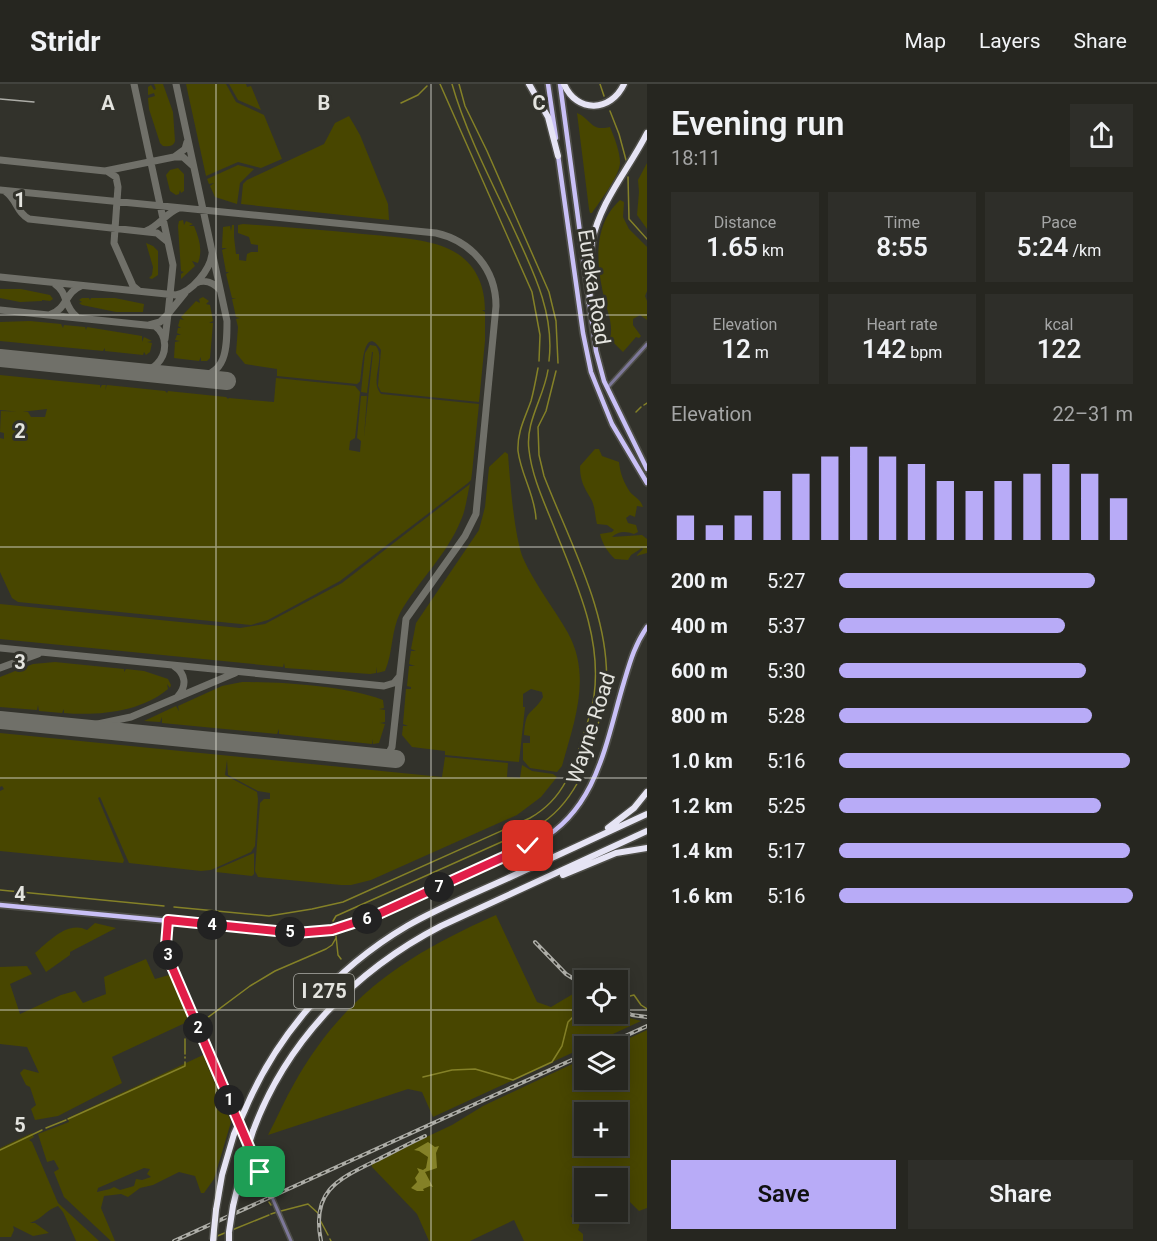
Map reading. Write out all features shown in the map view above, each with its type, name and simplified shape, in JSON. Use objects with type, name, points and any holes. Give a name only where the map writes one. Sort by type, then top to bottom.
[{"type":"highway","points":[[529,84],[548,117],[558,156]]},
{"type":"highway","points":[[562,84],[573,99],[596,106],[614,99],[624,84]]},
{"type":"highway","points":[[589,302],[590,253],[597,223],[647,133]]},
{"type":"highway","points":[[495,884],[613,825],[634,808],[647,792]]},
{"type":"highway","name":"I 275","points":[[213,1240],[222,1175],[234,1134],[244,1112],[262,1075],[282,1042],[304,1013],[338,977],[400,930],[647,814]]},
{"type":"highway","name":"I 275","points":[[229,1241],[233,1206],[245,1156],[253,1131],[271,1091],[292,1056],[317,1023],[348,990],[415,940],[647,831]]},
{"type":"highway","points":[[503,897],[604,857],[647,848]]},
{"type":"main road","name":"Eureka Road","points":[[562,84],[598,358],[607,389],[647,469]]},
{"type":"main road","name":"Eureka Road","points":[[549,86],[583,333],[591,372],[598,393],[621,441],[647,483]]},
{"type":"main road","points":[[549,86],[554,117],[560,122],[565,120]]},
{"type":"main road","points":[[583,333],[588,328],[594,332]]},
{"type":"main road","points":[[621,441],[627,443],[631,437]]},
{"type":"main road","name":"Wayne Road","points":[[0,905],[296,933],[332,930],[372,917],[550,834],[575,813],[593,782],[632,656],[647,627]]},
{"type":"street","points":[[607,389],[647,344]]},
{"type":"street","points":[[168,920],[166,945],[171,965],[291,1241]]},
{"type":"shaded area","points":[[154,84],[163,84],[173,112],[175,141],[170,146],[163,146],[160,143],[149,109],[148,98],[155,96],[154,93],[148,95],[148,87],[151,85],[154,90],[156,89]]},
{"type":"shaded area","points":[[186,84],[226,84],[236,102],[264,115],[282,159],[261,168],[238,162],[206,176]]},
{"type":"shaded area","points":[[229,84],[251,86],[261,110],[238,100]]},
{"type":"shaded area","points":[[577,113],[599,128],[610,127],[620,158],[619,169],[609,189],[592,213],[589,209]]},
{"type":"shaded area","points":[[349,116],[360,135],[388,204],[389,220],[241,204],[243,184],[247,180],[324,144],[335,123]]},
{"type":"shaded area","points":[[647,163],[647,229],[637,215],[638,180]]},
{"type":"shaded area","points":[[238,165],[254,169],[240,183],[237,204],[215,197],[210,186],[214,183],[209,184],[207,179]]},
{"type":"shaded area","points":[[178,168],[184,174],[184,191],[181,193],[180,190],[176,195],[170,191],[166,175],[170,170]]},
{"type":"shaded area","points":[[620,200],[624,202],[623,217],[629,229],[647,247],[645,296],[647,320],[640,315],[633,319],[633,325],[641,336],[636,337],[623,352],[610,339],[610,320],[602,289],[599,262],[600,235],[604,223]]},
{"type":"shaded area","points":[[183,220],[184,225],[186,221],[193,224],[189,226],[194,226],[199,240],[200,253],[198,263],[192,261],[195,266],[181,279],[181,274],[184,272],[181,271],[178,226],[179,221]]},
{"type":"shaded area","points":[[234,225],[236,254],[239,254],[239,260],[246,261],[247,254],[258,252],[258,245],[251,244],[249,237],[238,233],[238,225],[425,241],[448,249],[465,259],[479,278],[485,302],[485,310],[482,310],[485,312],[485,341],[479,402],[381,392],[378,386],[381,350],[375,343],[370,342],[364,353],[360,381],[357,384],[277,376],[277,369],[245,364],[236,353],[238,327],[236,319],[240,318],[236,317],[232,299],[236,298],[232,298],[226,274],[229,272],[226,272],[222,250],[227,248],[222,248],[223,227],[230,226],[231,231]]},
{"type":"shaded area","points":[[146,243],[158,251],[158,275],[152,279],[149,278],[153,267]]},
{"type":"shaded area","points":[[0,289],[21,289],[50,295],[53,299],[20,302],[0,298]]},
{"type":"shaded area","points":[[203,297],[209,301],[206,304],[210,305],[213,321],[209,323],[213,323],[210,358],[207,361],[201,361],[201,357],[199,361],[174,358],[175,342],[180,341],[175,340],[177,335],[181,335],[177,333],[178,328],[181,328],[178,326],[180,319],[184,320],[181,317],[196,301],[200,303],[199,299]]},
{"type":"shaded area","points":[[82,298],[90,300],[91,298],[115,298],[144,304],[143,312],[116,312],[82,305],[79,300]]},
{"type":"shaded area","points":[[30,321],[61,324],[63,328],[64,325],[85,327],[86,330],[87,327],[142,336],[142,342],[144,337],[152,341],[147,342],[152,343],[150,352],[146,355],[144,352],[143,355],[105,351],[105,348],[103,351],[0,341],[0,322]]},
{"type":"shaded area","points":[[370,345],[376,346],[379,351],[377,383],[381,394],[479,404],[472,473],[468,483],[340,581],[268,620],[251,625],[18,602],[12,598],[0,572],[0,438],[4,439],[4,433],[0,432],[1,411],[17,412],[0,410],[0,375],[100,385],[100,388],[106,385],[105,390],[107,385],[167,393],[168,391],[274,402],[276,378],[355,386],[360,392],[355,438],[350,441],[349,450],[360,452],[361,441],[357,438],[361,396],[367,396],[364,437],[373,352],[367,393],[361,392],[365,353]],"holes":[[[47,409],[45,417],[31,417],[28,412],[23,412]]]},
{"type":"shaded area","points":[[595,449],[599,449],[602,456],[619,462],[626,485],[643,507],[637,506],[635,517],[630,515],[626,518],[628,523],[636,525],[638,532],[619,533],[612,537],[642,535],[647,539],[647,553],[636,556],[642,548],[631,555],[628,560],[615,559],[604,544],[600,534],[614,530],[607,525],[597,524],[593,505],[583,484],[580,471],[580,466]]},
{"type":"shaded area","points":[[505,452],[508,454],[515,522],[523,558],[568,633],[579,666],[580,683],[576,716],[562,766],[557,772],[530,768],[523,760],[523,743],[530,743],[530,736],[524,735],[526,720],[543,697],[542,692],[531,689],[523,694],[523,707],[525,707],[519,762],[445,755],[445,751],[412,747],[402,735],[403,726],[408,726],[403,724],[406,689],[411,689],[407,686],[409,666],[415,666],[409,664],[411,651],[416,651],[411,649],[416,623],[479,530],[485,507],[489,467]]},
{"type":"shaded area","points":[[470,484],[464,511],[455,533],[400,613],[385,671],[377,673],[377,667],[376,673],[370,674],[285,668],[284,663],[283,667],[0,639],[0,604],[240,628],[265,624],[342,583]]},
{"type":"shaded area","points":[[55,662],[124,669],[124,672],[126,669],[144,671],[168,679],[171,685],[170,688],[167,684],[168,689],[145,703],[105,713],[64,713],[64,709],[62,713],[39,711],[38,705],[37,710],[0,707],[0,677],[33,664]]},
{"type":"shaded area","points":[[242,682],[332,688],[383,700],[384,708],[379,709],[385,710],[385,722],[380,723],[385,724],[379,743],[373,744],[373,739],[372,744],[279,734],[279,729],[277,734],[162,723],[162,717],[160,722],[144,721],[176,706],[179,711],[178,706],[222,686]]},
{"type":"shaded area","points":[[0,733],[442,777],[445,757],[508,763],[507,777],[520,778],[522,765],[532,771],[553,774],[557,777],[541,797],[517,815],[371,880],[341,885],[258,877],[255,871],[260,803],[264,799],[270,799],[270,793],[258,791],[228,775],[227,760],[225,775],[257,792],[255,846],[251,852],[211,870],[201,871],[129,863],[100,797],[98,798],[124,860],[123,863],[0,851],[0,791],[4,789],[0,787]]},
{"type":"shaded area","points":[[254,853],[254,874],[252,876],[216,872],[217,869]]},
{"type":"shaded area","points":[[496,915],[537,1002],[551,1007],[574,993],[574,1024],[628,1024],[628,1018],[641,1021],[608,1036],[574,1036],[574,1052],[433,1117],[422,1092],[408,1089],[268,1135],[291,1088],[314,1051],[357,1001],[407,962]]},
{"type":"shaded area","points":[[95,923],[116,928],[70,952],[70,955],[46,972],[35,953],[59,933],[73,928],[87,930]]},
{"type":"shaded area","points":[[146,959],[155,979],[169,975],[190,1018],[185,1023],[112,1057],[122,1083],[58,1116],[35,1120],[31,1109],[36,1105],[30,1087],[26,1085],[20,1073],[24,1069],[39,1073],[27,1047],[0,1044],[0,967],[27,966],[32,974],[10,984],[20,1014],[75,991],[83,1003],[106,994],[104,977]]},
{"type":"shaded area","points":[[647,1030],[647,1208],[639,1211],[630,1202],[628,1168],[574,1168],[574,1208],[571,1217],[574,1218],[574,1222],[579,1222],[578,1230],[583,1234],[583,1241],[524,1241],[514,1220],[470,1241],[429,1241],[417,1214],[372,1167],[371,1163],[452,1125],[483,1106],[574,1063],[574,1090],[628,1090],[628,1039]]},
{"type":"shaded area","points":[[203,1055],[231,1122],[214,1179],[204,1193],[201,1193],[195,1176],[179,1172],[153,1185],[140,1188],[128,1197],[121,1194],[104,1196],[101,1208],[115,1241],[111,1241],[64,1197],[54,1172],[59,1169],[54,1160],[47,1162],[38,1134],[69,1122],[68,1118]],"holes":[[[144,1168],[150,1169],[147,1174],[151,1177],[136,1179],[134,1186],[120,1190],[114,1187],[97,1192],[98,1188]]]},
{"type":"shaded area","points":[[32,1133],[34,1137],[29,1140],[32,1142],[58,1203],[99,1241],[76,1241],[58,1206],[30,1223],[35,1223],[49,1233],[33,1236],[13,1226],[11,1237],[0,1237],[0,1148]]},
{"type":"shaded area","points":[[428,1142],[435,1147],[439,1146],[436,1153],[437,1168],[425,1172],[433,1187],[417,1191],[411,1188],[417,1182],[415,1178],[419,1172],[417,1168],[423,1170],[426,1168],[428,1157],[414,1150]]},
{"type":"waterway","points":[[440,84],[532,292],[540,335],[539,361]]},
{"type":"waterway","points":[[452,84],[471,137],[540,290],[548,325],[549,361]]},
{"type":"waterway","points":[[459,84],[465,106],[549,292],[556,321],[558,363]]},
{"type":"waterway","points":[[600,84],[604,96]]},
{"type":"waterway","points":[[401,103],[418,95],[427,86]]},
{"type":"waterway","points":[[610,111],[626,160]]},
{"type":"waterway","points":[[628,177],[629,219],[647,239]]},
{"type":"waterway","points":[[536,519],[518,444],[538,368]]},
{"type":"waterway","points":[[548,370],[532,420],[529,450],[540,492],[586,612],[596,674],[592,705],[572,770]]},
{"type":"waterway","points":[[556,371],[546,411],[538,427],[539,455],[544,476],[587,580],[596,608],[606,662],[605,699],[582,772]]},
{"type":"waterway","points":[[636,412],[641,407]]},
{"type":"waterway","points":[[174,907],[269,916],[343,902],[530,818],[551,802],[566,781]]},
{"type":"waterway","points":[[333,921],[336,916],[537,826],[560,807],[578,782]]},
{"type":"waterway","points":[[0,890],[164,906]]},
{"type":"waterway","points":[[336,936],[338,955],[341,959]]},
{"type":"waterway","points":[[199,1024],[250,986],[275,971],[326,949],[336,938]]},
{"type":"waterway","points":[[628,996],[634,995],[647,1009]]},
{"type":"waterway","points":[[423,1077],[452,1070],[475,1069],[513,1080],[552,1062],[562,1046],[568,1022],[574,1016]]},
{"type":"waterway","points":[[193,1028],[202,1049]]},
{"type":"waterway","points":[[187,1034],[190,1030]]},
{"type":"waterway","points":[[185,1039],[185,1054]]},
{"type":"waterway","points":[[204,1055],[222,1096]]},
{"type":"waterway","points":[[68,1119],[185,1066],[185,1062]]},
{"type":"waterway","points":[[224,1100],[236,1123]]},
{"type":"waterway","points":[[46,1128],[66,1120]]},
{"type":"waterway","points":[[0,1150],[42,1130]]},
{"type":"waterway","points":[[239,1130],[246,1145]]},
{"type":"waterway","points":[[249,1152],[255,1168]]},
{"type":"waterway","points":[[256,1170],[267,1197]]},
{"type":"waterway","points":[[281,1211],[308,1204],[319,1214]]},
{"type":"waterway","points":[[271,1214],[277,1212]]},
{"type":"waterway","points":[[232,1230],[269,1215]]},
{"type":"waterway","points":[[319,1218],[328,1235]]},
{"type":"waterway","points":[[215,1237],[227,1232]]},
{"type":"taxiway","points":[[134,84],[173,265],[168,314],[160,322],[149,325]]},
{"type":"taxiway","points":[[176,84],[227,321],[225,351],[219,366],[204,376],[193,377]]},
{"type":"taxiway","points":[[187,142],[185,149],[174,157],[183,157],[193,166]]},
{"type":"taxiway","points":[[0,160],[105,171],[174,157]]},
{"type":"taxiway","points":[[107,171],[116,177],[118,187],[114,243],[133,286],[139,291]]},
{"type":"taxiway","points":[[0,190],[436,233],[449,237],[470,250],[486,269],[492,280],[496,306],[476,514],[465,536],[406,619],[392,747],[388,754],[378,757]]},
{"type":"taxiway","points":[[6,192],[29,219],[157,233],[168,242]]},
{"type":"taxiway","points":[[146,231],[179,208]]},
{"type":"taxiway","points":[[0,277],[176,295],[194,285],[208,267],[212,254]]},
{"type":"taxiway","points":[[196,283],[209,282],[220,290]]},
{"type":"taxiway","points":[[55,284],[76,316]]},
{"type":"taxiway","points":[[51,314],[56,312],[72,292],[81,286]]},
{"type":"taxiway","points":[[165,339],[168,314],[185,293]]},
{"type":"taxiway","points":[[0,310],[155,326],[164,339],[163,355],[155,366],[140,372]]},
{"type":"taxiway","points":[[0,648],[384,686],[394,683],[399,677]]},
{"type":"taxiway","points":[[0,668],[38,654]]},
{"type":"taxiway","points":[[174,666],[184,680],[183,688],[178,696]]},
{"type":"taxiway","points":[[64,726],[93,725],[131,717],[235,673]]},
{"type":"runway","points":[[0,358],[227,381]]},
{"type":"runway","points":[[0,720],[396,759]]},
{"type":"tram line","points":[[0,99],[34,102]]},
{"type":"railway","points":[[535,942],[566,974],[574,979]]},
{"type":"railway","points":[[628,1013],[647,1017]]},
{"type":"railway","points":[[625,1036],[647,1026]]},
{"type":"railway","points":[[174,1241],[574,1059]]},
{"type":"railway","points":[[321,1241],[320,1210],[323,1199],[330,1190],[349,1175],[425,1136]]},
{"type":"route","points":[[260,1172],[169,960],[166,945],[168,920],[296,933],[332,930],[372,917],[528,846]]}]
